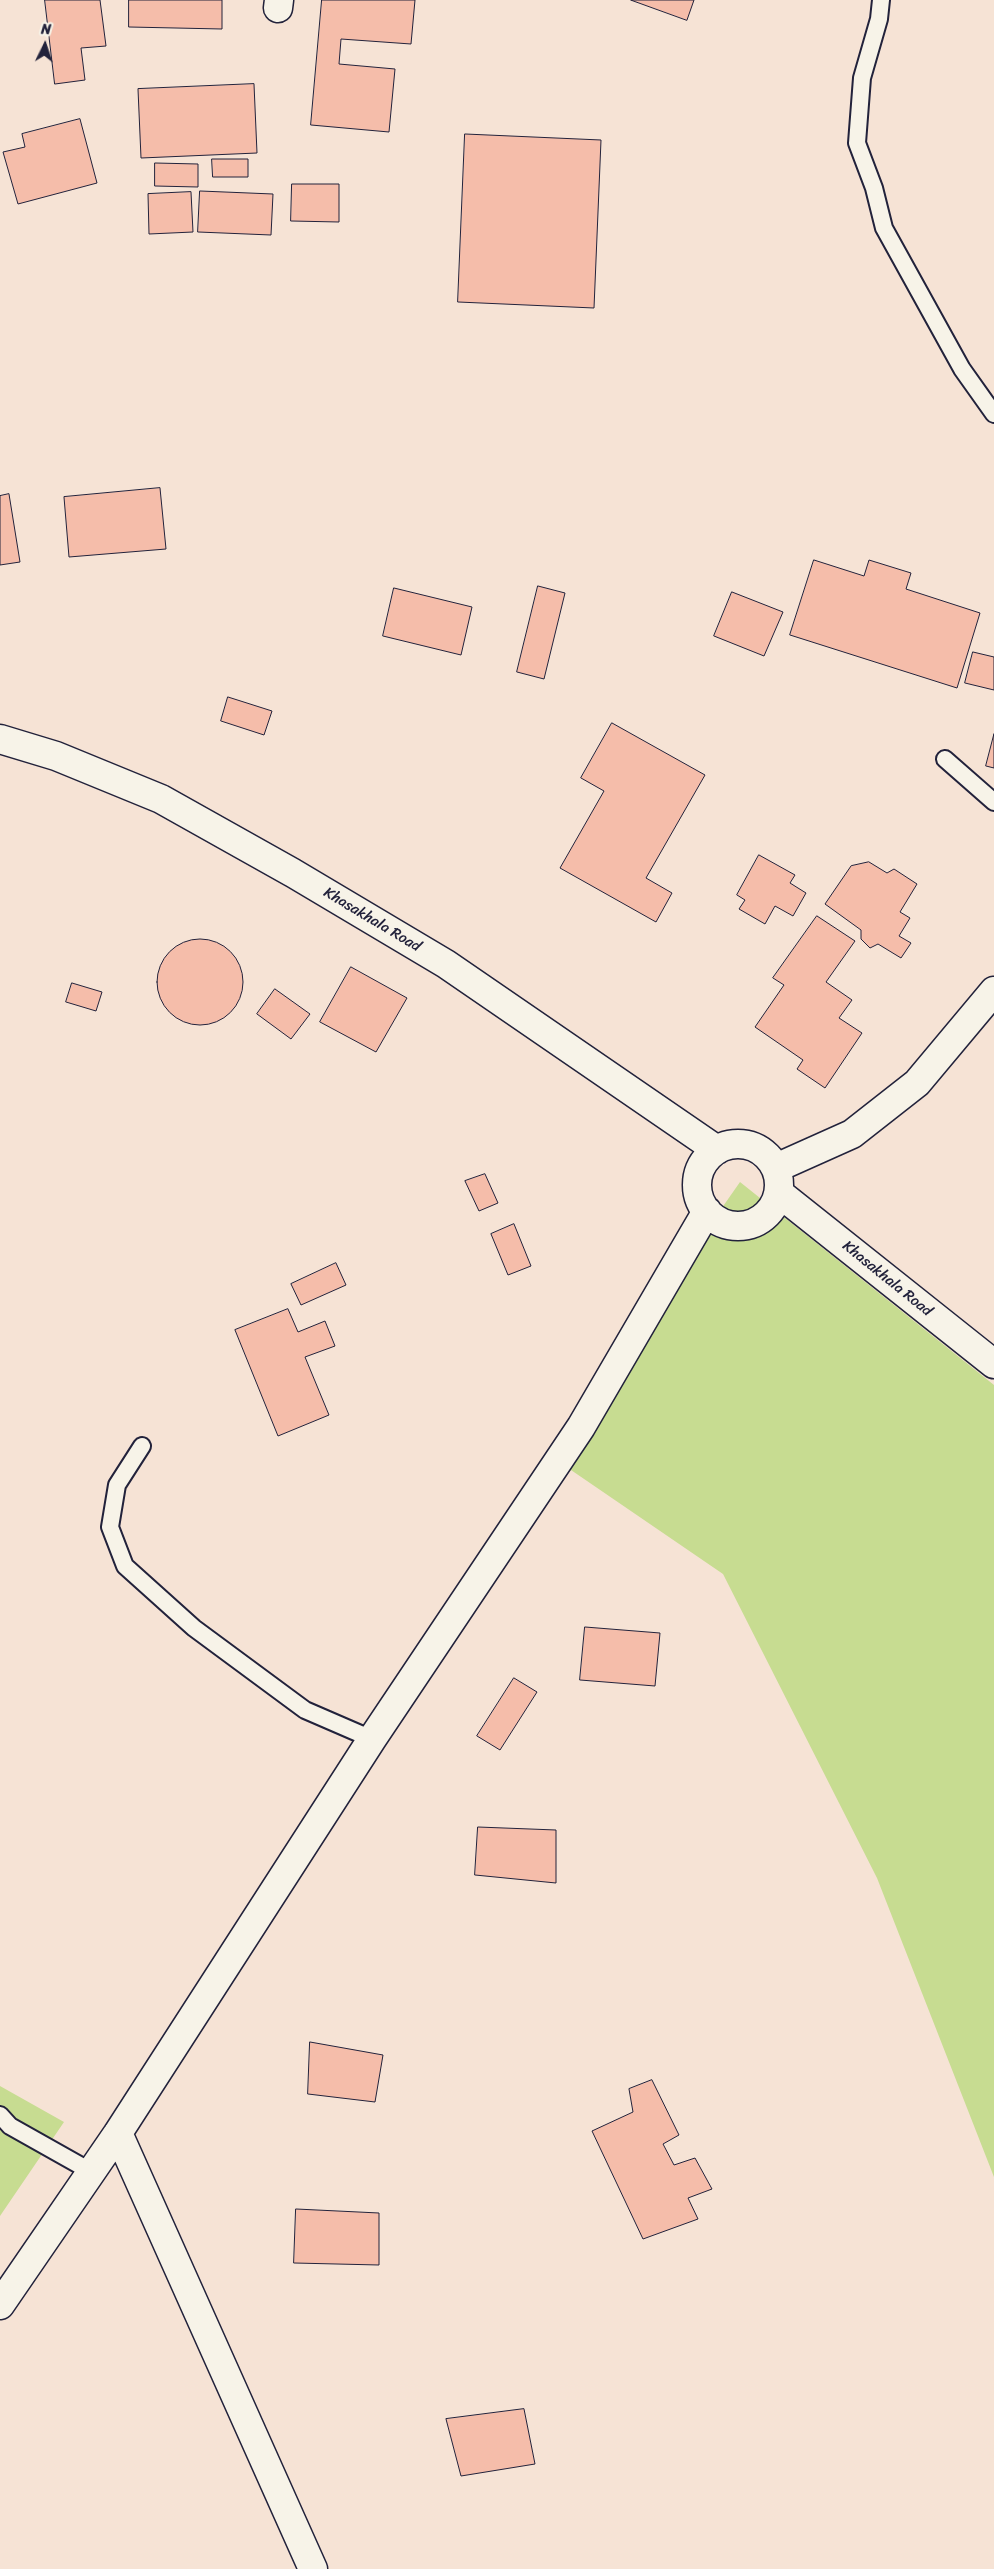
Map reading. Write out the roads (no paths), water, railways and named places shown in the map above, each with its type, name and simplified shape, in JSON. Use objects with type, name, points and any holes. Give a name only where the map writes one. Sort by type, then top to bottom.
[{"type":"street","name":"Khasakhala Road","points":[[0,739],[56,756],[161,800],[293,872],[446,964],[717,1150]]},
{"type":"street","points":[[777,1181],[852,1134],[917,1083],[994,991]]},
{"type":"street","points":[[737,1144],[758,1149],[769,1157],[777,1181],[770,1211],[754,1223],[742,1226],[728,1225],[716,1220],[699,1199],[697,1186],[699,1172],[706,1159],[717,1150],[737,1144]]},
{"type":"street","name":"Khasakhala Road","points":[[777,1181],[994,1364]]},
{"type":"street","points":[[0,2305],[90,2171],[118,2133],[372,1739],[581,1427],[707,1211]]},
{"type":"street","points":[[118,2133],[313,2569]]},
{"type":"lane","points":[[880,0],[880,19],[862,78],[857,143],[874,188],[884,228],[962,369],[994,414]]},
{"type":"lane","points":[[945,759],[994,802]]},
{"type":"lane","points":[[142,1446],[117,1484],[110,1527],[124,1566],[194,1628],[304,1710],[372,1739]]},
{"type":"lane","points":[[0,2115],[10,2126],[90,2171]]}]
